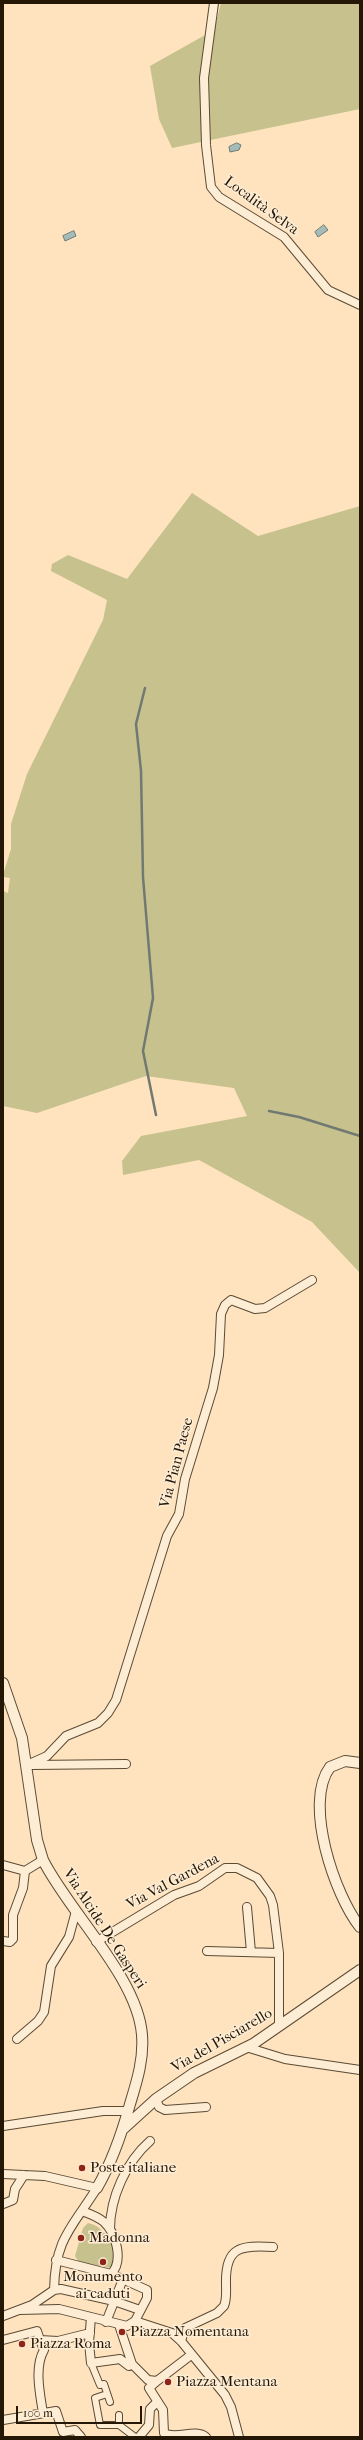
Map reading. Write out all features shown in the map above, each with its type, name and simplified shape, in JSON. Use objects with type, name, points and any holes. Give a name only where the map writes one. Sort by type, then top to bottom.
[{"type":"street","name":"Località Selva","points":[[214,3],[204,84],[206,149],[211,187],[220,197],[284,237],[328,290],[360,304]]},
{"type":"street","name":"Via Pian Paese","points":[[27,1765],[47,1756],[66,1736],[98,1723],[108,1713],[116,1700],[165,1540],[180,1511],[184,1484],[220,1354],[220,1317],[223,1308],[231,1300],[254,1309],[265,1308],[312,1280]]},
{"type":"street","name":"Via Alcide De Gasperi","points":[[3,1683],[18,1723],[27,1765],[36,1833],[43,1860],[131,1996],[140,2022],[141,2063],[123,2129],[110,2164],[97,2188]]},
{"type":"street","points":[[360,1763],[345,1761],[330,1767],[321,1786],[318,1805],[321,1830],[341,1895],[360,1927]]},
{"type":"street","points":[[27,1765],[126,1764]]},
{"type":"street","points":[[3,1865],[25,1871],[43,1860]]},
{"type":"street","name":"Via Val Gardena","points":[[96,1942],[170,1897],[199,1886],[225,1868],[234,1867],[255,1877],[270,1896],[274,1908],[279,1953],[279,2025]]},
{"type":"street","points":[[3,1940],[10,1942],[13,1939],[13,1916],[23,1888],[25,1871]]},
{"type":"street","points":[[247,1907],[251,1952]]},
{"type":"street","points":[[17,2039],[38,2021],[44,2012],[51,1966],[69,1937],[76,1911]]},
{"type":"street","points":[[207,1951],[279,1953]]},
{"type":"street","name":"Via del Pisciarello","points":[[123,2129],[156,2099],[204,2066],[246,2048],[360,1970]]},
{"type":"street","points":[[246,2048],[285,2059],[360,2070]]},
{"type":"street","points":[[156,2099],[159,2106],[165,2110],[206,2107]]},
{"type":"street","points":[[3,2126],[103,2111],[128,2110]]},
{"type":"street","points":[[111,2274],[116,2266],[118,2257],[110,2229],[111,2209],[114,2197],[137,2155],[150,2141]]},
{"type":"street","points":[[3,2174],[58,2178],[97,2188],[63,2239],[56,2260],[54,2290]]},
{"type":"street","points":[[3,2204],[13,2200],[15,2189],[24,2175]]},
{"type":"street","points":[[82,2211],[97,2217],[110,2229]]},
{"type":"street","points":[[181,2341],[185,2328],[217,2313],[224,2306],[227,2265],[232,2253],[245,2247],[273,2247]]},
{"type":"street","points":[[56,2260],[111,2274],[144,2287],[148,2292],[133,2323]]},
{"type":"street","points":[[106,2322],[123,2279]]},
{"type":"street","points":[[3,2316],[37,2303],[54,2290],[66,2290],[114,2301],[140,2310]]},
{"type":"street","points":[[20,2310],[56,2309],[119,2325],[133,2323],[169,2332],[181,2341],[225,2395],[239,2437]]},
{"type":"street","points":[[91,2317],[89,2342],[91,2363],[100,2385],[104,2384],[110,2402]]},
{"type":"street","points":[[119,2325],[132,2364],[148,2380],[157,2381]]},
{"type":"street","points":[[3,2340],[37,2331],[44,2350],[39,2358],[39,2391],[43,2413]]},
{"type":"street","points":[[40,2340],[58,2341],[90,2333]]},
{"type":"street","points":[[191,2355],[149,2388],[164,2413],[162,2429],[165,2434],[200,2434],[206,2437]]},
{"type":"street","points":[[91,2363],[120,2359],[130,2366],[132,2364]]},
{"type":"street","points":[[107,2394],[95,2398],[98,2421],[100,2425],[119,2425],[135,2437]]},
{"type":"street","points":[[139,2437],[149,2425],[150,2409],[157,2402]]},
{"type":"street","points":[[3,2420],[56,2411],[62,2432],[74,2430],[81,2437]]},
{"type":"street","points":[[119,2415],[119,2425]]},
{"type":"shaded area","points":[[221,3],[360,3],[360,109],[172,148],[159,119],[150,66],[214,30]]},
{"type":"shaded area","points":[[192,493],[258,536],[360,506],[360,1273],[312,1222],[199,1160],[123,1175],[122,1161],[141,1136],[247,1116],[234,1088],[146,1076],[37,1113],[3,1106],[3,891],[8,893],[10,878],[3,877],[3,875],[11,849],[11,824],[27,774],[103,620],[107,600],[51,571],[52,564],[68,555],[127,579]]},
{"type":"shaded area","points":[[88,2223],[101,2229],[109,2240],[113,2254],[111,2268],[79,2262],[75,2256],[83,2228]]},
{"type":"water","points":[[237,143],[241,145],[239,150],[230,152],[229,147]]},
{"type":"water","points":[[324,225],[328,230],[318,237],[315,232]]},
{"type":"water","points":[[74,231],[76,236],[65,241],[63,236]]},
{"type":"waterway","points":[[145,688],[136,724],[141,771],[143,877],[153,998],[143,1051],[156,1115]]},
{"type":"waterway","points":[[269,1111],[299,1117],[360,1136]]},
{"type":"place","name":"Poste italiane","points":[[82,2168]]},
{"type":"place","name":"Madonna","points":[[81,2238]]},
{"type":"place","name":"Monumento ai caduti","points":[[103,2262]]},
{"type":"place","name":"Piazza Nomentana","points":[[122,2332]]},
{"type":"place","name":"Piazza Roma","points":[[22,2344]]},
{"type":"place","name":"Piazza Mentana","points":[[168,2382]]}]
